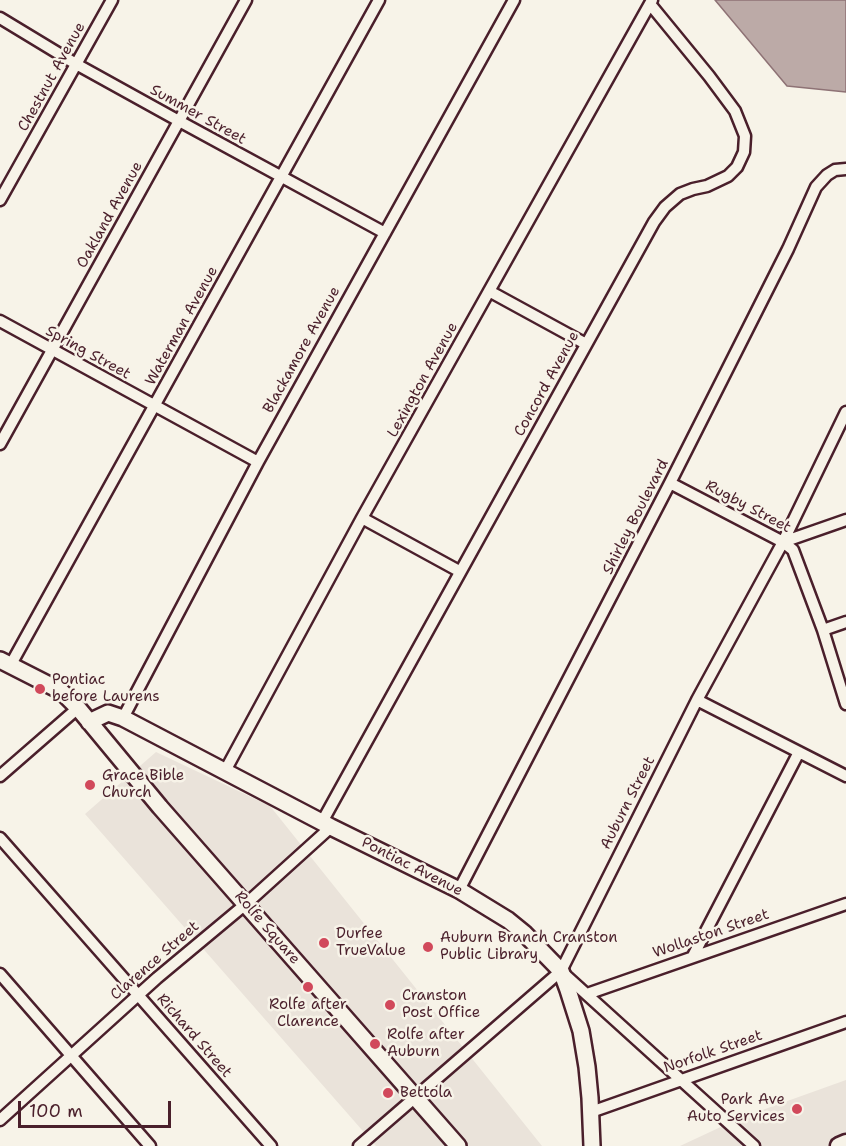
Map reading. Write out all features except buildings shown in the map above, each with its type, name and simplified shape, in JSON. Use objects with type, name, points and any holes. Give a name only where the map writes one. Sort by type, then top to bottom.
[{"type":"main road","points":[[839,1146],[846,1143]]},
{"type":"street","name":"Chestnut Avenue","points":[[0,200],[112,0]]},
{"type":"street","name":"Oakland Avenue","points":[[0,444],[246,0]]},
{"type":"street","name":"Waterman Avenue","points":[[5,663],[154,407],[379,0]]},
{"type":"street","name":"Blackamore Avenue","points":[[123,718],[258,462],[510,1]]},
{"type":"street","name":"Lexington Avenue","points":[[225,771],[362,518],[651,2]]},
{"type":"street","name":"Concord Avenue","points":[[326,824],[459,572],[654,222],[674,198],[686,191],[707,186],[728,176],[740,160],[745,144],[743,127],[735,111],[651,2]]},
{"type":"street","name":"Summer Street","points":[[0,18],[76,64],[385,233]]},
{"type":"street","name":"Shirley Boulevard","points":[[459,890],[670,483],[788,249],[816,187],[835,170],[846,169]]},
{"type":"street","points":[[489,291],[586,344]]},
{"type":"street","name":"Spring Street","points":[[0,321],[258,462]]},
{"type":"street","name":"Auburn Street","points":[[359,1146],[561,971],[697,700],[783,542],[842,426],[846,412]]},
{"type":"street","name":"Rugby Street","points":[[670,483],[793,549],[823,630],[846,704]]},
{"type":"street","points":[[362,518],[459,572]]},
{"type":"street","points":[[783,542],[846,520]]},
{"type":"street","points":[[823,630],[846,622]]},
{"type":"street","points":[[0,776],[78,708],[61,691],[5,663]]},
{"type":"street","points":[[697,700],[846,776]]},
{"type":"street","name":"Rolfe Square","points":[[78,708],[160,807],[247,903],[458,1146]]},
{"type":"street","name":"Pontiac Avenue","points":[[89,722],[108,713],[123,718],[326,824],[459,890],[516,927],[561,971],[581,1031],[591,1112],[592,1146]]},
{"type":"street","points":[[693,956],[799,752]]},
{"type":"street","name":"Clarence Street","points":[[0,1120],[138,995],[247,903],[326,824]]},
{"type":"street","name":"Richard Street","points":[[0,838],[271,1146]]},
{"type":"street","name":"Wollaston Street","points":[[587,994],[846,904]]},
{"type":"street","points":[[561,971],[754,1146]]},
{"type":"street","points":[[0,974],[150,1146]]},
{"type":"street","name":"Norfolk Street","points":[[591,1112],[846,1022]]},
{"type":"shaded area","points":[[715,0],[846,0],[846,92],[787,86]]},
{"type":"shaded area","points":[[156,752],[270,806],[542,1146],[376,1146],[85,814]]},
{"type":"shaded area","points":[[846,1080],[846,1143],[839,1146],[680,1146],[740,1118]]},
{"type":"place","name":"Pontiac before Laurens","points":[[40,689]]},
{"type":"place","name":"Grace Bible Church","points":[[90,785]]},
{"type":"place","name":"Durfee TrueValue","points":[[324,943]]},
{"type":"place","name":"Auburn Branch Cranston Public Library","points":[[428,947]]},
{"type":"place","name":"Rolfe after Clarence","points":[[308,987]]},
{"type":"place","name":"Cranston Post Office","points":[[390,1005]]},
{"type":"place","name":"Rolfe after Auburn","points":[[375,1044]]},
{"type":"place","name":"Bettola","points":[[388,1093]]},
{"type":"place","name":"Park Ave Auto Services","points":[[797,1109]]}]
